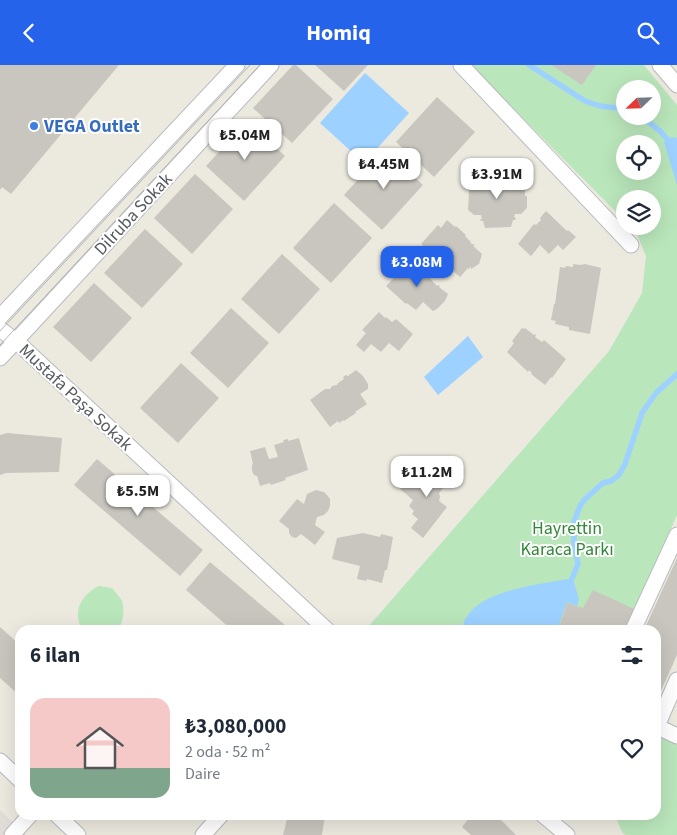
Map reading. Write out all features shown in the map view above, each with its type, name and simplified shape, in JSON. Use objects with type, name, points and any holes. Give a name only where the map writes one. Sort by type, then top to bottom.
[{"type":"street","points":[[0,317],[237,65]]},
{"type":"street","name":"Dilruba Sokak","points":[[0,358],[271,65]]},
{"type":"street","points":[[461,65],[631,245]]},
{"type":"street","points":[[660,65],[677,85]]},
{"type":"street","name":"Mustafa Paşa Sokak","points":[[0,329],[16,341],[322,625]]},
{"type":"street","points":[[635,625],[677,535]]},
{"type":"street","points":[[661,717],[677,680]]},
{"type":"street","points":[[661,728],[677,736]]},
{"type":"street","points":[[0,761],[15,775]]},
{"type":"street","points":[[12,835],[26,820]]},
{"type":"street","points":[[62,820],[78,835]]},
{"type":"street","points":[[203,835],[216,820]]},
{"type":"street","points":[[549,820],[567,835]]},
{"type":"shaded area","points":[[0,810],[26,835],[0,835]]},
{"type":"green space","name":"Hayrettin Karaca Parkı","points":[[470,65],[644,65],[656,80],[616,80],[616,125],[661,125],[661,86],[677,105],[677,515],[628,625],[370,625],[609,351],[642,293],[646,256],[637,235],[661,235],[661,190],[616,190],[616,212]]},
{"type":"green space","points":[[99,586],[112,588],[122,601],[123,616],[120,625],[81,625],[78,617],[80,604],[93,589]]},
{"type":"green space","points":[[661,737],[677,745],[677,835],[625,835],[617,820],[661,820]]},
{"type":"water","points":[[365,73],[409,113],[364,163],[320,123]]},
{"type":"water","points":[[672,137],[677,138],[677,185],[664,142]]},
{"type":"water","points":[[468,336],[483,357],[438,395],[424,377]]},
{"type":"water","points":[[567,579],[574,582],[579,599],[577,606],[567,602],[559,625],[464,625],[467,617],[476,606],[490,598],[522,587]]},
{"type":"building","name":"VEGA Outlet","points":[[0,65],[119,65],[11,194],[2,187],[0,190]]},
{"type":"building","points":[[293,65],[296,65],[333,99],[292,143],[253,108]]},
{"type":"building","points":[[315,65],[368,65],[344,91]]},
{"type":"building","points":[[551,65],[596,65],[582,85]]},
{"type":"building","points":[[437,97],[475,132],[434,177],[396,142]]},
{"type":"building","points":[[247,121],[285,156],[244,201],[206,166]]},
{"type":"building","points":[[385,150],[423,185],[382,230],[344,195]]},
{"type":"building","points":[[484,173],[510,173],[510,177],[513,177],[517,183],[520,183],[520,188],[525,188],[527,208],[521,214],[515,214],[514,217],[516,218],[513,220],[511,227],[485,228],[483,221],[480,219],[482,219],[481,215],[474,215],[468,210],[469,189],[474,189],[474,184],[477,184],[481,177],[483,178]]},
{"type":"building","points":[[195,174],[233,209],[192,254],[154,218]]},
{"type":"building","points":[[334,203],[372,238],[331,283],[293,248]]},
{"type":"building","points":[[546,211],[576,237],[563,250],[558,245],[549,254],[540,245],[531,256],[518,244],[534,224],[536,225],[541,220],[540,218]]},
{"type":"building","points":[[447,220],[466,235],[470,243],[475,245],[473,246],[482,254],[479,264],[471,269],[471,267],[468,268],[460,277],[421,244],[438,225],[441,228]]},
{"type":"building","points":[[145,229],[183,264],[142,308],[104,273]]},
{"type":"building","points":[[282,254],[320,289],[279,334],[241,299]]},
{"type":"building","points":[[410,260],[448,294],[445,301],[433,311],[423,302],[416,310],[406,304],[386,286],[395,277],[395,273]]},
{"type":"building","points":[[573,264],[585,264],[601,268],[590,334],[569,330],[569,327],[555,324],[556,321],[551,320],[560,267],[573,267]]},
{"type":"building","points":[[94,283],[132,318],[91,362],[53,327]]},
{"type":"building","points":[[231,308],[269,343],[228,388],[190,353]]},
{"type":"building","points":[[379,312],[392,322],[396,319],[413,334],[399,351],[389,343],[381,352],[371,344],[364,352],[356,345],[366,333],[362,330]]},
{"type":"building","points":[[522,328],[535,334],[535,337],[542,342],[544,340],[566,359],[545,385],[507,352],[514,343],[512,341]]},
{"type":"building","points":[[181,363],[219,398],[178,443],[140,408]]},
{"type":"building","points":[[356,370],[368,384],[368,389],[360,394],[367,404],[344,421],[339,423],[338,421],[330,427],[310,400],[325,389],[330,389],[332,386],[337,385],[344,379],[343,377]]},
{"type":"building","points":[[7,433],[62,438],[59,472],[6,473],[0,475],[0,435]]},
{"type":"building","points":[[299,438],[308,470],[271,485],[270,483],[260,486],[257,476],[252,471],[253,464],[250,451],[265,447],[269,459],[278,457],[274,445],[284,442],[283,440],[288,439],[288,441]]},
{"type":"building","points":[[97,459],[203,550],[180,576],[74,485]]},
{"type":"building","points":[[440,464],[449,472],[450,480],[439,493],[439,501],[447,507],[423,538],[411,528],[418,519],[412,514],[414,511],[409,506],[413,500],[400,489],[410,477],[417,483],[431,465]]},
{"type":"building","points":[[316,490],[327,495],[330,499],[330,506],[324,515],[317,517],[315,525],[325,532],[315,545],[301,534],[296,538],[292,537],[289,529],[279,521],[297,499],[304,504],[307,494]]},
{"type":"building","points":[[363,533],[380,537],[381,534],[393,537],[387,570],[385,570],[382,583],[367,579],[366,581],[357,579],[360,566],[332,559],[337,538]]},
{"type":"building","points":[[677,558],[677,655],[661,691],[661,625],[646,625]]},
{"type":"building","points":[[210,562],[285,625],[226,625],[186,590]]},
{"type":"building","points":[[593,590],[634,609],[627,625],[560,625],[567,603],[583,608]]},
{"type":"building","points":[[0,627],[15,640],[15,692],[0,678]]},
{"type":"building","points":[[287,820],[324,820],[322,835],[283,835]]},
{"type":"building","points":[[467,820],[501,820],[516,835],[471,835],[462,827]]},
{"type":"waterway","points":[[529,65],[585,101],[600,106],[616,108]]},
{"type":"waterway","points":[[652,125],[667,139]]},
{"type":"waterway","points":[[571,581],[578,564],[574,543],[574,522],[580,506],[603,483],[611,481],[619,475],[625,464],[642,413],[656,393],[677,374]]},
{"type":"tram line","points":[[0,331],[250,65]]},
{"type":"tram line","points":[[0,345],[260,65]]},
{"type":"place","name":"VEGA Outlet","points":[[34,126]]}]
